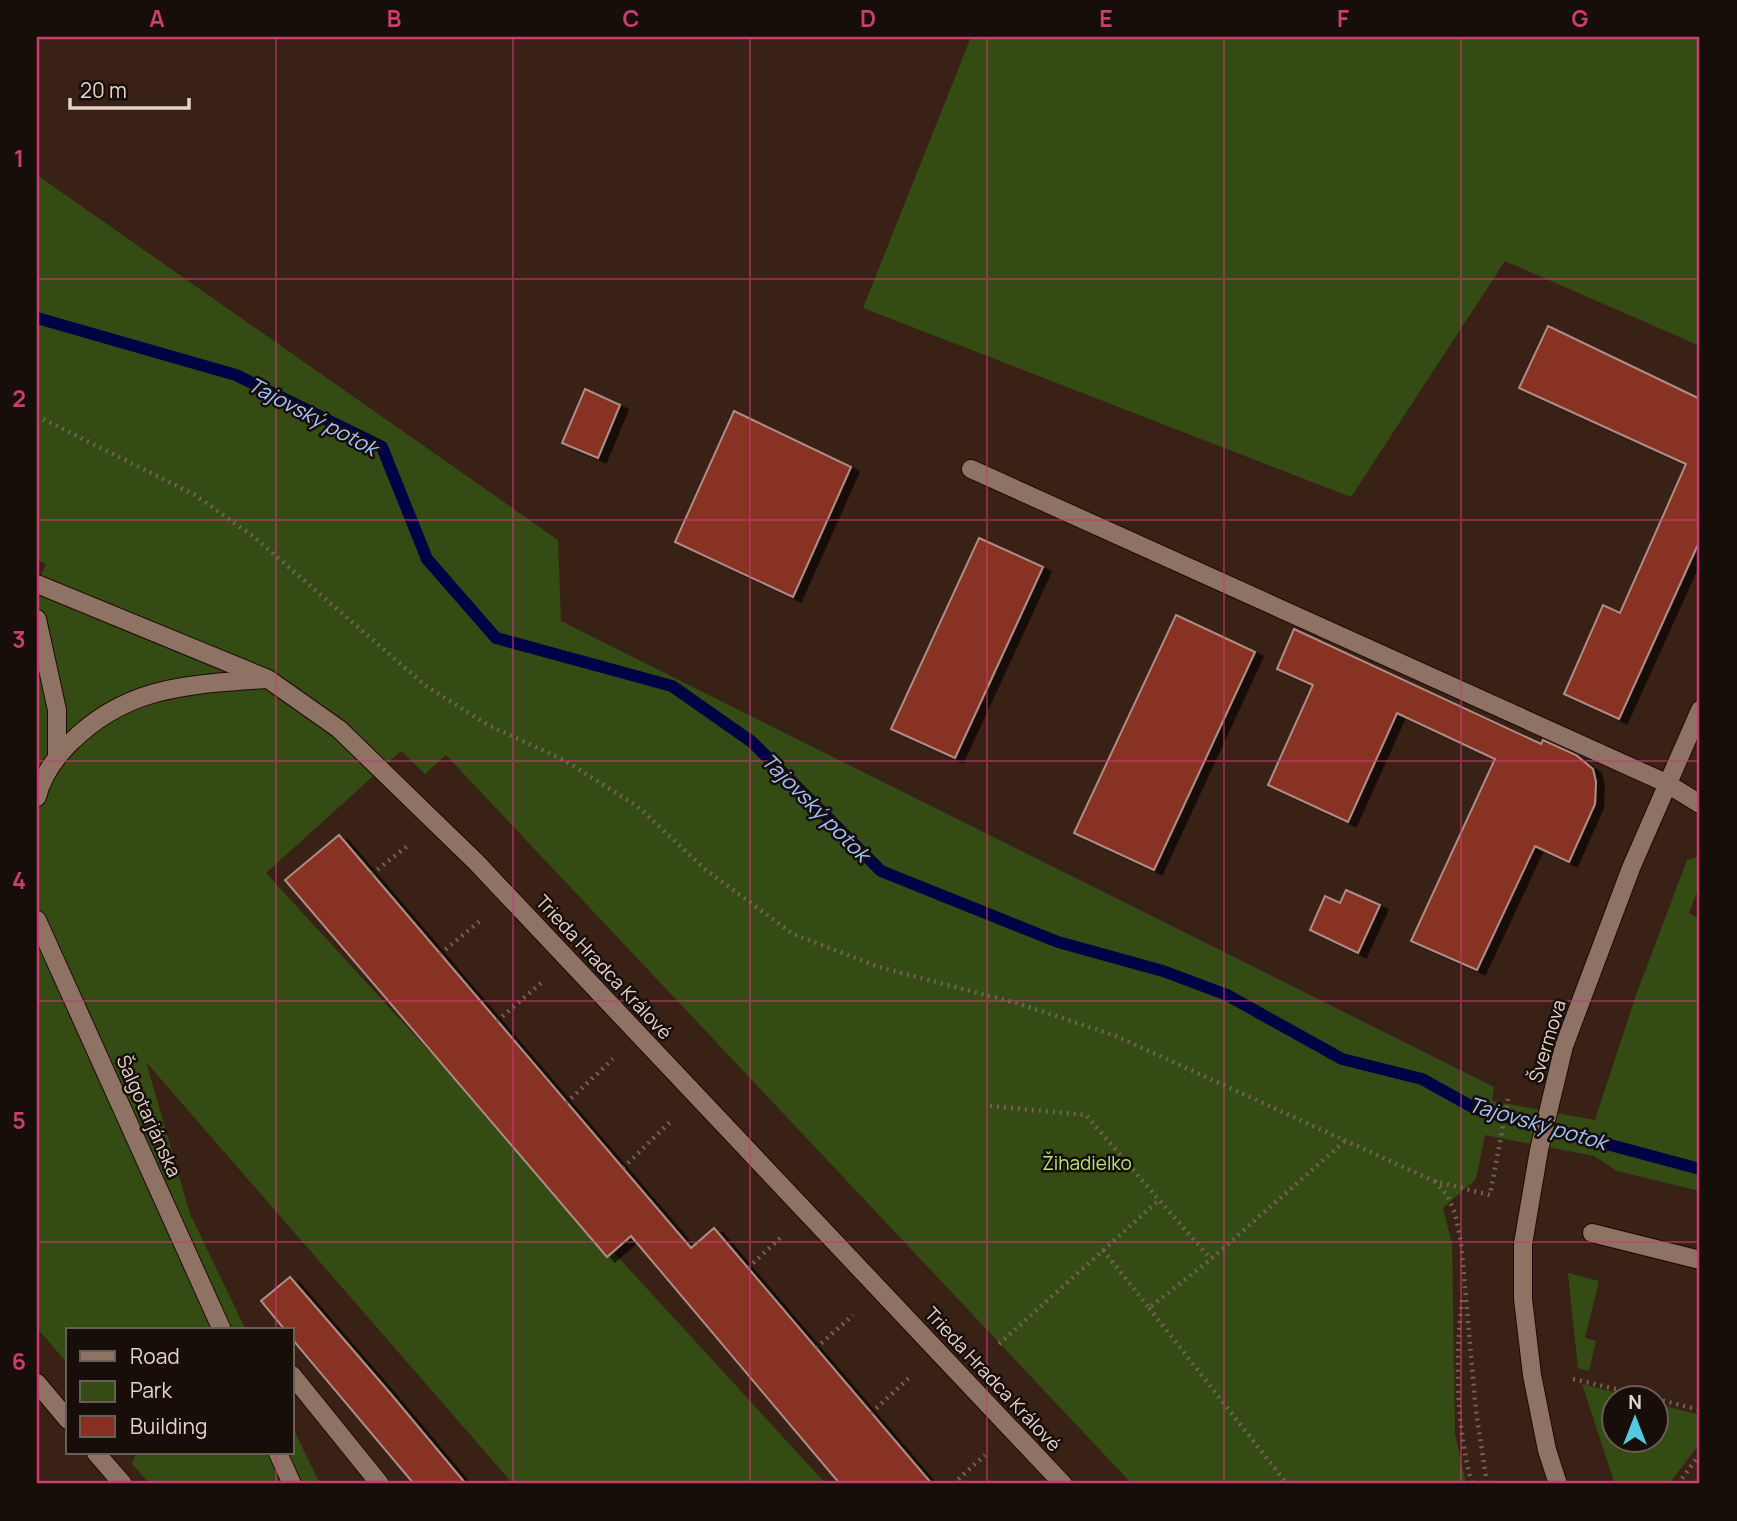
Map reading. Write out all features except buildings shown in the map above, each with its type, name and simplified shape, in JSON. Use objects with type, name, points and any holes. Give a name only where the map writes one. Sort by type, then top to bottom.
[{"type":"street","points":[[971,469],[1666,783],[1700,804]]},
{"type":"street","name":"Trieda Hradca Králové","points":[[37,584],[268,679],[339,729],[476,862],[1063,1484]]},
{"type":"street","points":[[37,620],[57,710],[57,756]]},
{"type":"street","points":[[37,797],[40,785],[57,756],[89,724],[122,703],[191,685],[268,679]]},
{"type":"street","name":"Švermova","points":[[1558,1484],[1547,1450],[1532,1375],[1523,1299],[1523,1244],[1539,1150],[1564,1046],[1666,783],[1700,710]]},
{"type":"street","name":"Šalgotarjánska","points":[[37,920],[221,1328]]},
{"type":"street","points":[[1592,1233],[1700,1260]]},
{"type":"street","points":[[294,1381],[300,1398],[380,1484]]},
{"type":"street","points":[[37,1383],[66,1418]]},
{"type":"street","points":[[97,1454],[123,1484]]},
{"type":"street","points":[[278,1454],[292,1484]]},
{"type":"path","points":[[37,416],[195,495],[254,537],[426,686],[488,725],[564,760],[637,806],[706,870],[793,933],[879,967],[1020,1004],[1116,1036],[1434,1181],[1490,1195],[1508,1099]]},
{"type":"path","points":[[372,874],[411,844]]},
{"type":"path","points":[[440,954],[481,920]]},
{"type":"path","points":[[497,1021],[541,983]]},
{"type":"path","points":[[566,1103],[613,1059]]},
{"type":"path","points":[[990,1106],[1086,1115],[1211,1259]]},
{"type":"path","points":[[623,1168],[671,1121]]},
{"type":"path","points":[[1149,1308],[1211,1259],[1346,1140]]},
{"type":"path","points":[[1434,1181],[1447,1195],[1455,1213],[1461,1242],[1463,1292],[1481,1458],[1487,1484]]},
{"type":"path","points":[[999,1344],[1160,1200]]},
{"type":"path","points":[[748,1268],[780,1238]]},
{"type":"path","points":[[1103,1250],[1287,1484]]},
{"type":"path","points":[[1463,1292],[1458,1337],[1460,1395],[1472,1484]]},
{"type":"path","points":[[816,1348],[853,1315]]},
{"type":"path","points":[[871,1413],[911,1376]]},
{"type":"path","points":[[1573,1379],[1600,1386]]},
{"type":"path","points":[[1670,1403],[1700,1410]]},
{"type":"path","points":[[1678,1484],[1700,1454]]},
{"type":"path","points":[[953,1484],[985,1455]]},
{"type":"green space","points":[[971,37],[1700,37],[1700,346],[1505,261],[1351,497],[863,308]]},
{"type":"green space","name":"Žihadielko","points":[[37,175],[558,540],[561,621],[1494,1087],[1492,1101],[1595,1120],[1636,995],[1687,860],[1700,856],[1700,884],[1689,913],[1700,920],[1700,1191],[1617,1171],[1594,1156],[1485,1135],[1476,1179],[1443,1208],[1452,1244],[1455,1434],[1466,1484],[1132,1484],[446,755],[425,774],[401,751],[266,873],[826,1484],[513,1484],[146,1062],[190,1214],[245,1328],[66,1328],[66,1362],[37,1328],[37,584],[46,564],[37,560]]},
{"type":"green space","points":[[1568,1273],[1599,1281],[1585,1338],[1596,1341],[1589,1371],[1578,1368]]},
{"type":"green space","points":[[1582,1384],[1600,1389],[1600,1439]]},
{"type":"green space","points":[[1670,1407],[1700,1415],[1700,1443],[1669,1484],[1615,1484],[1605,1454],[1670,1454]]},
{"type":"green space","points":[[294,1430],[320,1484],[150,1484],[132,1464],[136,1454],[294,1454]]},
{"type":"waterway","name":"Tajovský potok","points":[[37,318],[236,375],[382,447],[427,559],[496,638],[672,686],[752,742],[881,871],[1058,942],[1163,971],[1227,995],[1342,1059],[1422,1079],[1476,1109],[1700,1169]]}]
